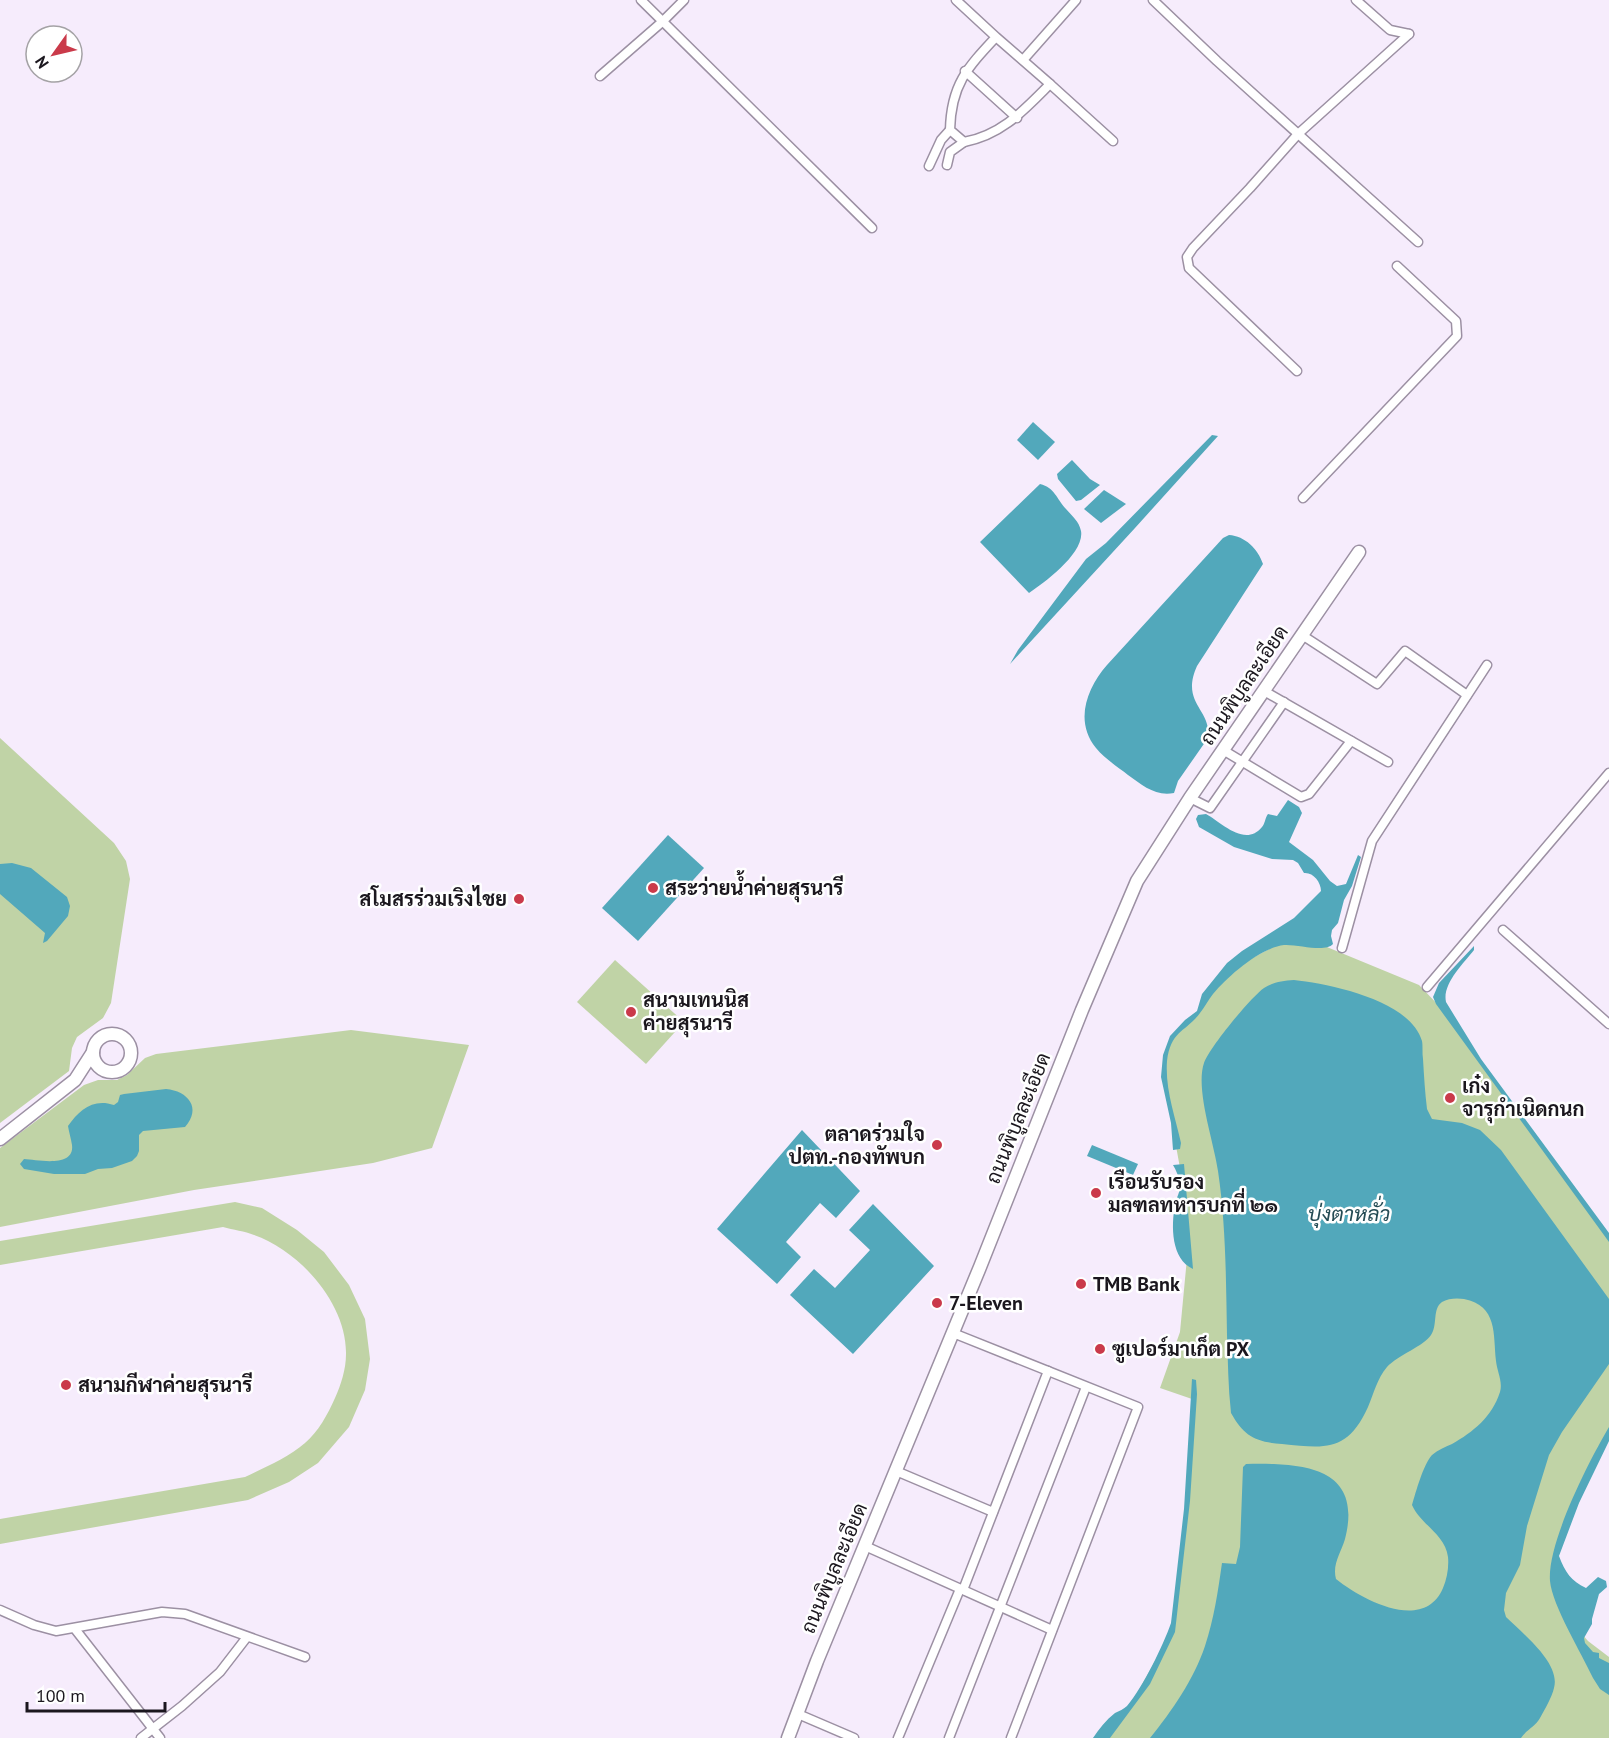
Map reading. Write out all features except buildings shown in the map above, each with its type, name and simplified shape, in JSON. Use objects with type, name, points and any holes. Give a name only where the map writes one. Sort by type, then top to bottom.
[{"type":"street","points":[[641,0],[872,228]]},
{"type":"street","points":[[600,75],[684,0]]},
{"type":"street","points":[[956,0],[1113,141]]},
{"type":"street","points":[[1023,60],[1076,0]]},
{"type":"street","points":[[1153,0],[1217,62],[1418,242]]},
{"type":"street","points":[[1297,371],[1189,268],[1187,256],[1298,134],[1409,34],[1390,30],[1356,0]]},
{"type":"street","points":[[964,141],[950,130],[950,108],[965,71],[996,37]]},
{"type":"street","points":[[965,71],[1017,118]]},
{"type":"street","points":[[947,165],[950,152],[964,141],[992,134],[1017,118],[1050,84]]},
{"type":"street","points":[[929,166],[941,140],[950,130]]},
{"type":"street","points":[[1303,498],[1457,336],[1456,321],[1396,266]]},
{"type":"street","name":"ถนนพิบูลละเอียด","points":[[788,1738],[817,1661],[953,1334],[1082,1010],[1145,866],[1359,552]]},
{"type":"street","points":[[1302,635],[1377,684],[1405,651],[1467,695]]},
{"type":"street","points":[[1342,948],[1372,841],[1486,665]]},
{"type":"street","points":[[1263,691],[1388,762]]},
{"type":"street","points":[[1190,798],[1210,808],[1284,702]]},
{"type":"street","points":[[1223,750],[1301,796],[1309,794],[1351,741]]},
{"type":"street","points":[[1427,987],[1609,773]]},
{"type":"street","points":[[1503,930],[1609,1024]]},
{"type":"street","points":[[0,1139],[75,1080],[93,1052],[97,1041],[107,1034],[120,1035],[129,1044],[131,1057],[124,1068],[75,1080]]},
{"type":"street","points":[[93,1052],[96,1063],[105,1071]]},
{"type":"street","points":[[953,1334],[1138,1407],[1011,1738]]},
{"type":"street","points":[[898,1738],[993,1512],[1048,1371]]},
{"type":"street","points":[[949,1738],[1086,1387]]},
{"type":"street","points":[[896,1471],[993,1512]]},
{"type":"street","points":[[865,1546],[1052,1630]]},
{"type":"street","points":[[0,1610],[34,1625],[56,1631],[162,1612],[185,1614],[305,1657]]},
{"type":"street","points":[[75,1629],[160,1738]]},
{"type":"street","points":[[141,1738],[220,1672],[247,1636]]},
{"type":"street","points":[[798,1714],[854,1738]]},
{"type":"green space","points":[[0,738],[114,843],[126,861],[130,879],[111,1003],[103,1018],[77,1037],[72,1048],[69,1071],[0,1123]]},
{"type":"green space","name":"บุ่งตาหลั่ว","points":[[1284,941],[1322,945],[1419,985],[1445,1012],[1609,1238],[1609,1434],[1557,1552],[1569,1619],[1588,1641],[1609,1657],[1609,1738],[1104,1738],[1129,1708],[1170,1634],[1183,1542],[1192,1399],[1160,1388],[1180,1332],[1187,1258],[1180,1168],[1166,1091],[1164,1065],[1170,1042],[1177,1031],[1198,1012],[1228,971]]},
{"type":"green space","name":"สนามเทนนิส ค่ายสุรนารี","points":[[615,960],[684,1022],[646,1064],[577,1002]]},
{"type":"green space","points":[[351,1030],[469,1045],[432,1148],[373,1163],[194,1190],[0,1227],[0,1148],[84,1085],[98,1080],[117,1080],[127,1075],[145,1058],[156,1054]]},
{"type":"green space","points":[[235,1202],[262,1208],[297,1230],[324,1252],[349,1285],[365,1319],[370,1359],[365,1390],[349,1427],[318,1463],[289,1482],[248,1500],[0,1544],[0,1519],[245,1477],[291,1453],[310,1439],[318,1428],[332,1404],[343,1377],[346,1354],[344,1335],[339,1317],[318,1282],[304,1266],[271,1243],[250,1234],[223,1227],[0,1265],[0,1241]]},
{"type":"water","points":[[1033,422],[1055,442],[1038,460],[1017,440]]},
{"type":"water","points":[[1212,435],[1218,436],[1010,664],[1086,559],[1106,543]]},
{"type":"water","points":[[1072,460],[1090,479],[1100,485],[1081,500],[1076,501],[1058,479],[1057,474]]},
{"type":"water","points":[[1040,484],[1052,491],[1077,521],[1081,531],[1081,540],[1070,558],[1029,593],[980,542]]},
{"type":"water","points":[[1104,490],[1126,504],[1101,523],[1084,509]]},
{"type":"water","points":[[1229,535],[1250,544],[1258,553],[1263,564],[1197,666],[1192,689],[1194,698],[1206,720],[1208,738],[1178,781],[1174,793],[1155,792],[1107,759],[1089,738],[1085,716],[1089,694],[1107,665],[1223,538]]},
{"type":"water","points":[[1288,800],[1299,807],[1302,813],[1289,842],[1313,860],[1330,881],[1337,886],[1346,884],[1358,855],[1361,857],[1352,886],[1344,900],[1338,923],[1332,930],[1333,944],[1324,948],[1284,945],[1265,951],[1236,971],[1219,987],[1202,1011],[1175,1037],[1169,1051],[1167,1071],[1171,1102],[1181,1143],[1180,1149],[1173,1150],[1171,1123],[1161,1077],[1163,1055],[1170,1036],[1197,1011],[1202,994],[1227,963],[1294,918],[1321,891],[1316,878],[1304,873],[1298,863],[1293,860],[1272,859],[1234,847],[1199,827],[1196,819],[1198,815],[1206,814],[1233,831],[1248,835],[1262,827],[1268,814],[1277,816]]},
{"type":"water","name":"สระว่ายนํ้าค่ายสุรนารี","points":[[668,835],[704,868],[638,941],[602,908]]},
{"type":"water","points":[[12,863],[31,868],[67,897],[70,906],[68,916],[43,943],[45,933],[0,894],[0,864]]},
{"type":"water","points":[[1474,946],[1474,950],[1450,981],[1446,1002],[1481,1059],[1609,1233],[1609,1242],[1436,1004],[1433,997],[1439,983]]},
{"type":"water","name":"บุ่งตาหลั่ว","points":[[1294,980],[1328,985],[1367,997],[1402,1015],[1415,1027],[1422,1041],[1427,1109],[1432,1119],[1462,1123],[1480,1130],[1501,1150],[1609,1299],[1609,1364],[1562,1432],[1549,1455],[1527,1526],[1520,1565],[1506,1593],[1504,1610],[1506,1617],[1539,1649],[1555,1678],[1552,1695],[1540,1718],[1521,1738],[1150,1738],[1182,1694],[1200,1658],[1213,1615],[1222,1563],[1236,1564],[1240,1547],[1243,1467],[1246,1464],[1306,1468],[1323,1473],[1336,1482],[1345,1496],[1348,1514],[1345,1539],[1336,1563],[1336,1579],[1376,1603],[1392,1608],[1422,1609],[1434,1601],[1443,1588],[1446,1581],[1448,1557],[1438,1536],[1412,1505],[1420,1479],[1432,1455],[1481,1423],[1497,1401],[1501,1388],[1492,1322],[1483,1308],[1475,1303],[1464,1299],[1453,1299],[1439,1305],[1433,1331],[1428,1339],[1387,1367],[1378,1381],[1360,1422],[1343,1440],[1323,1446],[1264,1442],[1246,1432],[1231,1413],[1223,1212],[1218,1171],[1203,1101],[1202,1074],[1207,1056],[1250,1001],[1271,984]]},
{"type":"water","points":[[166,1089],[181,1093],[190,1102],[192,1113],[190,1120],[185,1127],[143,1131],[139,1135],[139,1151],[132,1161],[85,1174],[54,1174],[24,1169],[20,1164],[24,1159],[54,1161],[68,1157],[72,1145],[68,1126],[87,1107],[100,1103],[114,1105],[118,1102],[120,1095],[124,1094]]},
{"type":"water","points":[[802,1130],[860,1191],[836,1218],[820,1203],[786,1242],[801,1257],[777,1284],[717,1229]]},
{"type":"water","points":[[1092,1145],[1138,1164],[1133,1175],[1087,1156]]},
{"type":"water","points":[[1184,1164],[1193,1269],[1180,1258],[1173,1232],[1180,1183],[1173,1165]]},
{"type":"water","points":[[873,1204],[934,1266],[853,1354],[790,1295],[814,1269],[835,1288],[870,1250],[849,1230]]},
{"type":"water","points":[[1192,1379],[1196,1380],[1197,1394],[1190,1501],[1175,1632],[1150,1684],[1110,1738],[1093,1738],[1115,1713],[1126,1707],[1140,1688],[1171,1623],[1184,1509]]},
{"type":"water","points":[[1609,1427],[1609,1441],[1579,1503],[1559,1556],[1569,1575],[1586,1588],[1598,1577],[1606,1581],[1607,1587],[1599,1594],[1592,1624],[1584,1638],[1585,1643],[1593,1652],[1599,1653],[1599,1658],[1609,1663],[1609,1695],[1600,1689],[1593,1678],[1556,1603],[1550,1581],[1555,1546],[1562,1525],[1591,1460]]},
{"type":"place","name":"สระว่ายนํ้าค่ายสุรนารี","points":[[653,888]]},
{"type":"place","name":"สโมสรร่วมเริงไชย","points":[[519,899]]},
{"type":"place","name":"สนามเทนนิส ค่ายสุรนารี","points":[[631,1012]]},
{"type":"place","name":"เก๋ง จารุกำเนิดกนก","points":[[1450,1098]]},
{"type":"place","name":"ตลาดร่วมใจ ปตท.-กองทัพบก","points":[[937,1145]]},
{"type":"place","name":"เรือนรับรอง มลฑลทหารบกที่ ๒๑","points":[[1096,1193]]},
{"type":"place","name":"TMB Bank","points":[[1081,1284]]},
{"type":"place","name":"7-Eleven","points":[[937,1303]]},
{"type":"place","name":"ซูเปอร์มาเก็ต PX","points":[[1100,1349]]},
{"type":"place","name":"สนามกีฬาค่ายสุรนารี","points":[[66,1385]]}]
